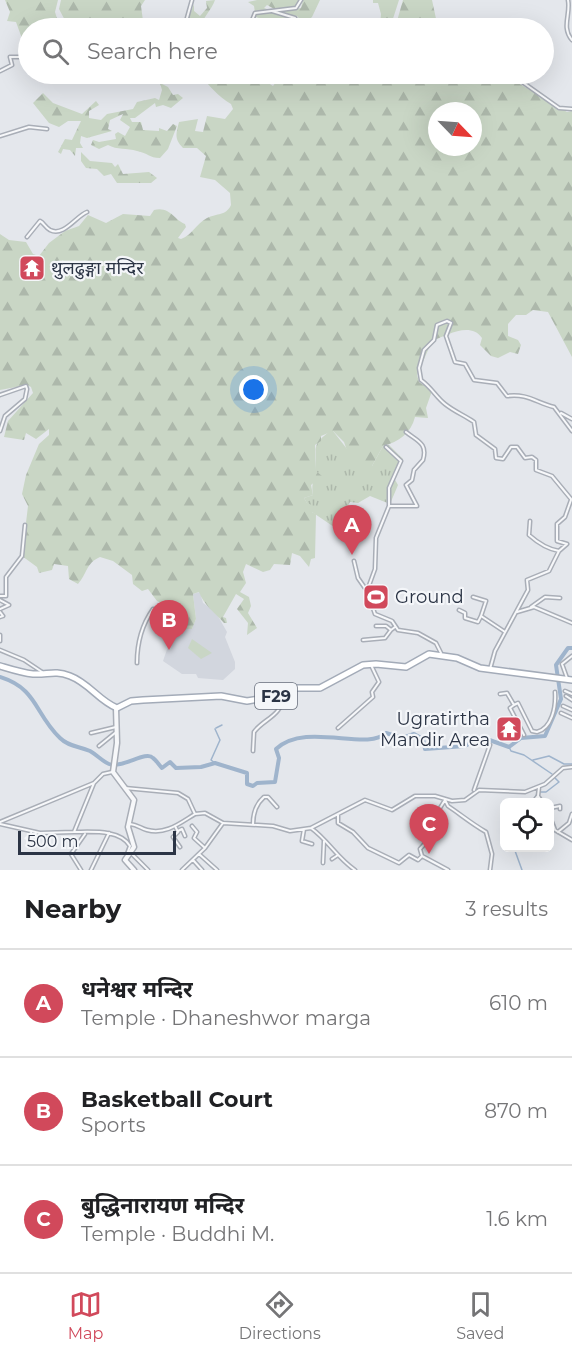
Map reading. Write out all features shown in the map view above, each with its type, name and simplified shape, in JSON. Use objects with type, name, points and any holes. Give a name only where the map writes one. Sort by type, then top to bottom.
[{"type":"main road","name":"F29","points":[[116,708],[131,701],[220,696],[247,702],[282,694],[294,688],[320,687],[355,668],[371,664],[406,668],[429,654],[443,655]]},
{"type":"main road","points":[[443,655],[480,668],[568,680]]},
{"type":"main road","points":[[0,666],[33,674],[57,672],[81,681],[116,708]]},
{"type":"street","points":[[187,18],[192,0]]},
{"type":"street","points":[[253,18],[254,14],[296,8],[301,0]]},
{"type":"street","points":[[568,0],[567,32],[572,40]]},
{"type":"street","points":[[272,11],[295,18]]},
{"type":"street","points":[[0,71],[12,65],[10,57],[18,57]]},
{"type":"street","points":[[525,84],[559,108],[572,108]]},
{"type":"street","points":[[0,136],[29,128],[47,129]]},
{"type":"street","points":[[27,237],[40,221],[48,229],[64,229],[87,212]]},
{"type":"street","points":[[490,669],[505,632],[528,591],[527,580],[549,571],[559,551],[567,544],[557,541],[557,524],[565,517],[572,499],[552,476],[536,470],[536,460],[532,457],[525,458],[517,447],[511,447],[503,459],[496,458],[495,449],[476,435],[474,422],[461,417],[457,410],[446,404],[432,388],[421,380],[419,368],[424,350],[434,340],[437,325],[447,321],[452,323],[446,336],[454,362],[465,364],[474,380],[497,383],[507,396],[521,394],[532,397],[541,405],[554,407],[572,431]]},
{"type":"street","points":[[0,395],[26,386],[27,388],[25,399],[5,416],[0,431]]},
{"type":"street","points":[[558,412],[572,419]]},
{"type":"street","points":[[389,506],[417,506],[406,485],[412,480],[414,470],[423,460],[425,453],[420,441],[406,432]]},
{"type":"street","points":[[367,591],[375,569],[376,538],[389,506],[389,488],[402,459],[386,447]]},
{"type":"street","points":[[530,521],[529,535],[542,546],[559,551]]},
{"type":"street","points":[[0,598],[6,596],[6,577],[22,556],[25,525]]},
{"type":"street","points":[[354,561],[359,582],[367,591],[375,614],[392,621],[398,630],[415,631],[436,643],[439,652],[443,655]]},
{"type":"street","points":[[459,610],[465,613],[465,618],[478,622],[486,601],[474,597]]},
{"type":"street","points":[[517,612],[531,607],[545,597],[560,598]]},
{"type":"street","points":[[0,598],[9,605],[0,611],[3,616],[0,617]]},
{"type":"street","points":[[531,607],[572,623]]},
{"type":"street","points":[[137,663],[138,642],[143,625],[153,609],[162,610]]},
{"type":"street","points":[[481,616],[505,632]]},
{"type":"street","points":[[376,627],[386,626],[391,630]]},
{"type":"street","points":[[363,640],[385,638],[395,627]]},
{"type":"street","points":[[0,635],[0,640]]},
{"type":"street","points":[[1,649],[43,672]]},
{"type":"street","points":[[568,680],[562,664],[572,656]]},
{"type":"street","points":[[338,728],[373,697],[372,692],[379,682],[371,664]]},
{"type":"street","points":[[565,691],[572,694]]},
{"type":"street","points":[[524,735],[510,708],[518,703],[532,731],[541,732],[548,726],[553,712],[555,692]]},
{"type":"street","points":[[500,694],[507,693],[514,705]]},
{"type":"street","points":[[253,751],[254,732],[281,709],[282,694]]},
{"type":"street","points":[[566,696],[572,700]]},
{"type":"street","points":[[563,706],[572,710]]},
{"type":"street","points":[[116,708],[114,771],[123,788],[134,800],[128,824],[134,847],[126,862],[134,870]]},
{"type":"street","points":[[561,712],[572,718]]},
{"type":"street","points":[[91,733],[116,729]]},
{"type":"street","points":[[99,746],[116,729]]},
{"type":"street","points":[[128,824],[162,831],[175,826],[195,813],[205,813],[223,823],[253,824],[290,831],[311,828],[365,800],[383,809],[392,810],[415,796],[465,800],[474,791],[490,745]]},
{"type":"street","points":[[474,791],[521,792],[539,788],[571,768]]},
{"type":"street","points":[[0,823],[94,783],[103,774],[114,771]]},
{"type":"street","points":[[74,832],[94,783]]},
{"type":"street","points":[[123,788],[178,793],[188,799],[195,813]]},
{"type":"street","points":[[536,798],[539,788]]},
{"type":"street","points":[[253,824],[254,812],[264,797],[267,796],[277,807]]},
{"type":"street","points":[[446,800],[425,832],[428,840],[420,849],[422,856],[447,870]]},
{"type":"street","points":[[446,800],[448,806],[455,809],[465,821],[486,832],[492,854],[490,870]]},
{"type":"street","points":[[554,807],[560,806],[560,809]]},
{"type":"street","points":[[558,832],[569,823],[572,814]]},
{"type":"street","points":[[338,815],[338,823],[353,832],[368,848],[399,863],[409,855],[418,860],[422,856]]},
{"type":"street","points":[[0,823],[40,832],[110,833],[127,842],[130,848],[127,854],[131,853],[148,870]]},
{"type":"street","points":[[182,870],[205,848],[223,823]]},
{"type":"street","points":[[569,823],[572,827]]},
{"type":"street","points":[[554,825],[558,832],[572,840]]},
{"type":"street","points":[[175,826],[178,831]]},
{"type":"street","points":[[192,826],[197,832],[194,838],[205,848]]},
{"type":"street","points":[[311,828],[324,841],[330,843],[338,855],[355,870]]},
{"type":"street","points":[[180,847],[173,837],[182,829],[185,837]]},
{"type":"street","points":[[304,830],[302,841],[312,844]]},
{"type":"street","points":[[91,870],[110,833]]},
{"type":"street","points":[[81,870],[71,854],[85,834]]},
{"type":"street","points":[[323,863],[324,841]]},
{"type":"street","points":[[199,854],[217,870]]},
{"type":"street","points":[[332,859],[338,855]]},
{"type":"street","points":[[193,860],[202,870]]},
{"type":"shaded area","points":[[200,592],[203,603],[215,611],[227,632],[225,637],[235,662],[235,669],[223,680],[198,678],[196,674],[182,674],[163,661],[174,629],[192,629],[196,619],[193,594]]},
{"type":"green space","points":[[5,0],[58,0],[55,12],[57,18],[18,18],[18,28],[16,22],[7,21],[10,12]]},
{"type":"green space","points":[[61,0],[145,0],[141,6],[143,18],[64,18],[59,9]]},
{"type":"green space","points":[[215,0],[205,18],[189,18],[194,4],[194,11],[200,16],[207,8],[206,1]]},
{"type":"green space","points":[[299,0],[300,2],[298,7],[278,11],[267,5],[264,8],[267,9],[255,13],[254,6],[248,2]]},
{"type":"green space","points":[[303,0],[320,0],[311,18],[299,18],[278,13],[301,8]]},
{"type":"green space","points":[[373,0],[399,0],[393,18],[381,18],[378,3],[373,3]]},
{"type":"green space","points":[[403,0],[432,0],[436,18],[398,18]]},
{"type":"green space","points":[[267,11],[295,18],[259,18],[255,15]]},
{"type":"green space","points":[[160,84],[168,87],[173,95],[178,94],[183,98],[171,108],[163,105],[156,107],[155,103],[135,118],[130,118],[132,122],[141,122],[143,130],[159,131],[159,128],[167,131],[173,124],[177,126],[168,149],[160,158],[108,145],[99,149],[91,145],[93,140],[99,142],[116,139],[115,134],[118,132],[125,136],[130,127],[120,120],[123,114],[110,120],[108,129],[112,131],[87,138],[81,136],[80,143],[83,148],[76,148],[75,156],[70,150],[63,149],[61,154],[58,152],[65,139],[72,140],[81,121],[68,121],[59,127],[49,123],[33,103],[43,93],[53,103],[82,114],[96,101],[99,105],[89,111],[89,118],[101,120],[107,114],[133,109],[137,102],[155,98],[159,100],[162,90]]},
{"type":"green space","points":[[208,84],[270,84],[273,86],[274,84],[520,84],[567,112],[572,111],[572,357],[548,312],[533,310],[526,315],[516,315],[508,324],[508,336],[518,340],[521,345],[518,354],[510,352],[498,358],[491,356],[480,345],[482,338],[477,333],[465,330],[432,341],[417,375],[419,382],[432,391],[426,408],[428,418],[415,417],[411,428],[404,436],[383,446],[372,466],[352,465],[344,442],[333,431],[321,436],[321,441],[315,445],[316,471],[322,476],[311,485],[313,495],[304,498],[312,505],[312,512],[316,514],[315,558],[311,559],[309,567],[300,556],[292,553],[290,565],[274,564],[270,570],[263,572],[246,564],[243,572],[246,583],[240,592],[249,597],[251,606],[248,613],[257,628],[247,635],[248,623],[237,609],[244,599],[236,594],[223,617],[226,618],[227,623],[224,623],[207,605],[199,592],[193,594],[196,619],[192,629],[174,629],[165,615],[166,605],[157,601],[148,589],[142,591],[133,584],[132,575],[113,561],[100,557],[95,559],[78,584],[69,579],[68,566],[54,564],[52,570],[39,573],[37,567],[22,556],[28,506],[22,494],[26,475],[39,444],[49,435],[49,429],[36,439],[26,433],[24,440],[4,437],[8,421],[33,393],[31,387],[27,385],[0,390],[0,234],[9,240],[26,242],[33,254],[39,256],[49,243],[65,231],[79,226],[88,215],[106,223],[123,214],[150,216],[154,210],[164,210],[185,224],[186,227],[178,238],[181,239],[207,218],[224,213],[231,205],[230,193],[215,180],[200,177],[206,156],[197,148],[183,148],[177,139],[179,122],[198,119],[195,131],[203,132],[207,116],[225,119],[233,109],[231,104]]},
{"type":"green space","points":[[81,152],[90,161],[112,163],[115,167],[118,164],[123,174],[149,172],[157,178],[151,183],[117,183],[111,174],[104,176],[97,169],[86,168],[81,161]]},
{"type":"green space","points":[[330,431],[333,431],[347,449],[372,466],[383,446],[389,445],[403,459],[394,478],[398,485],[390,504],[370,496],[358,503],[350,502],[334,527],[312,512],[304,498],[313,495],[317,445]]},
{"type":"green space","points":[[192,639],[212,653],[201,659],[188,648]]},
{"type":"waterway","points":[[0,677],[22,688],[29,695],[63,741],[90,751],[109,764],[120,764],[145,756],[150,756],[162,768],[170,762],[176,768],[201,767],[215,763],[247,773],[247,784],[253,786],[257,783],[275,782],[279,758],[276,749],[289,741],[303,737],[365,740],[377,738],[386,733],[402,738],[414,734],[423,739],[425,749],[465,746],[481,737],[509,747],[521,738],[545,736],[561,699],[556,665],[568,648],[572,648]]},
{"type":"waterway","points":[[216,728],[222,725]]},
{"type":"waterway","points":[[215,729],[220,740],[211,760],[215,763]]},
{"type":"waterway","points":[[509,747],[511,751],[524,755],[552,774]]},
{"type":"waterway","points":[[533,760],[549,756],[564,764],[572,764]]},
{"type":"waterway","points":[[535,798],[538,792],[546,792],[559,782],[554,777]]},
{"type":"waterway","points":[[515,852],[522,870]]},
{"type":"place","name":"थुलढुङ्गा मन्दिर","points":[[32,268]]},
{"type":"place","name":"धनेश्वर मन्दिर","points":[[352,555]]},
{"type":"place","name":"Ground","points":[[376,597]]},
{"type":"place","name":"Basketball Court","points":[[169,650]]},
{"type":"place","name":"Ugratirtha Mandir Area","points":[[509,729]]},
{"type":"place","name":"बुद्धिनारायण मन्दिर","points":[[429,854]]}]
